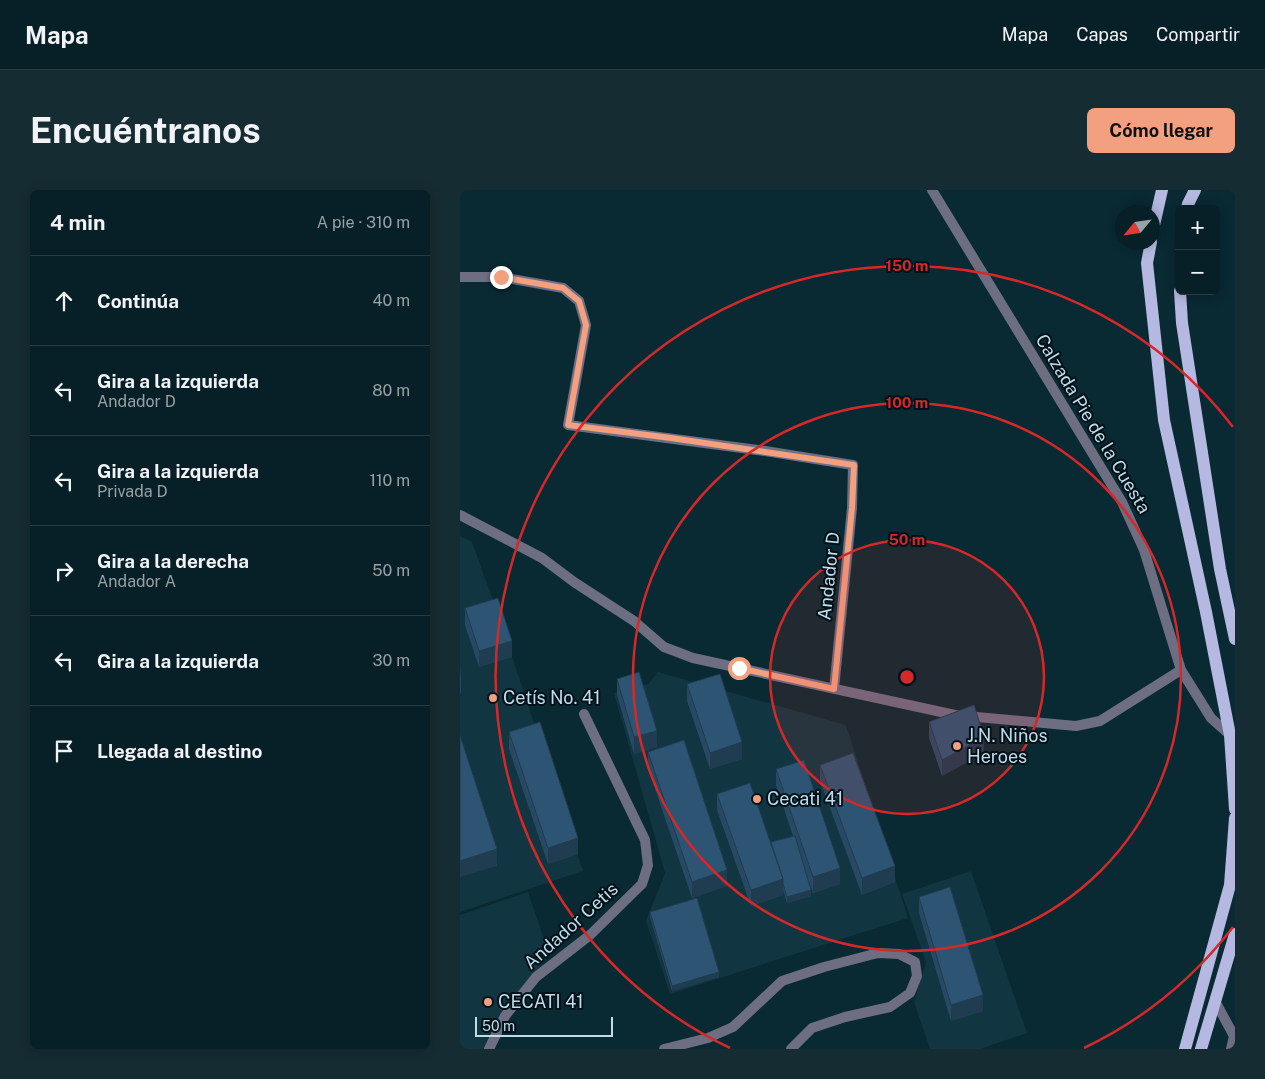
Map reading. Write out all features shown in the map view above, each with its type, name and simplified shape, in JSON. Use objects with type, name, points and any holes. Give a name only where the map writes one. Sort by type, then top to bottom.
[{"type":"main road","points":[[1159,205],[1162,190]]},
{"type":"main road","points":[[1188,205],[1195,190]]},
{"type":"main road","points":[[1149,250],[1146,263],[1164,420],[1206,612],[1230,735],[1235,809]]},
{"type":"main road","points":[[1180,295],[1182,323],[1220,569],[1235,639]]},
{"type":"main road","points":[[1185,1049],[1230,885],[1235,818]]},
{"type":"main road","points":[[1201,1049],[1235,934]]},
{"type":"street","name":"Calzada Pie de la Cuesta","points":[[932,190],[1122,502],[1144,550],[1181,670],[1211,718],[1230,735]]},
{"type":"street","name":"Andador D","points":[[460,277],[501,277],[563,288],[579,301],[586,325],[568,425],[746,448],[854,465],[852,508],[834,689]]},
{"type":"street","points":[[460,515],[542,558],[574,582],[634,621],[664,647],[693,658],[834,689],[955,715],[1076,726],[1100,721],[1181,670]]},
{"type":"street","name":"Andador Cetis","points":[[489,1049],[505,1016],[536,976],[590,935],[642,884],[648,866],[645,840],[584,714]]},
{"type":"street","points":[[664,1049],[708,1038],[733,1027],[782,980],[878,953],[899,954],[915,962],[917,976],[910,993],[890,1007],[845,1017],[812,1028],[791,1049]]},
{"type":"street","points":[[1215,1001],[1234,1036],[1230,1049]]},
{"type":"shaded area","name":"Cetís No. 41","points":[[460,536],[472,542],[498,614],[583,871],[460,912]]},
{"type":"shaded area","name":"Cecati 41","points":[[658,672],[846,725],[908,918],[670,994],[646,921],[665,873],[614,693],[648,684]]},
{"type":"shaded area","points":[[971,871],[1027,1033],[980,1049],[930,1049],[914,1002],[926,962],[902,894]]},
{"type":"shaded area","name":"CECATI 41","points":[[528,892],[549,954],[484,1049],[460,1049],[460,915]]},
{"type":"building","points":[[498,598],[512,641],[479,651],[465,608]]},
{"type":"building","points":[[639,672],[657,731],[634,737],[617,679]]},
{"type":"building","points":[[720,674],[742,742],[710,753],[687,684]]},
{"type":"building","points":[[974,705],[984,737],[942,760],[929,722]]},
{"type":"building","points":[[540,722],[578,838],[548,848],[509,732]]},
{"type":"building","points":[[460,735],[497,849],[460,861]]},
{"type":"building","points":[[684,740],[727,870],[692,882],[648,752]]},
{"type":"building","points":[[853,753],[895,866],[862,878],[820,765]]},
{"type":"building","points":[[804,760],[840,868],[813,877],[776,769]]},
{"type":"building","points":[[750,783],[783,879],[751,890],[717,794]]},
{"type":"building","points":[[795,836],[811,890],[787,897],[771,842]]},
{"type":"building","points":[[950,887],[983,995],[951,1005],[919,897]]},
{"type":"building","points":[[697,898],[719,972],[672,986],[650,912]]},
{"type":"place","name":"Cetís No. 41","points":[[493,698]]},
{"type":"place","name":"J.N. Niños Heroes","points":[[957,746]]},
{"type":"place","name":"Cecati 41","points":[[757,799]]},
{"type":"place","name":"CECATI 41","points":[[488,1002]]},
{"type":"route","points":[[501,277],[563,288],[579,301],[586,325],[568,425],[765,451],[854,465],[852,508],[834,689],[739,668]]}]
